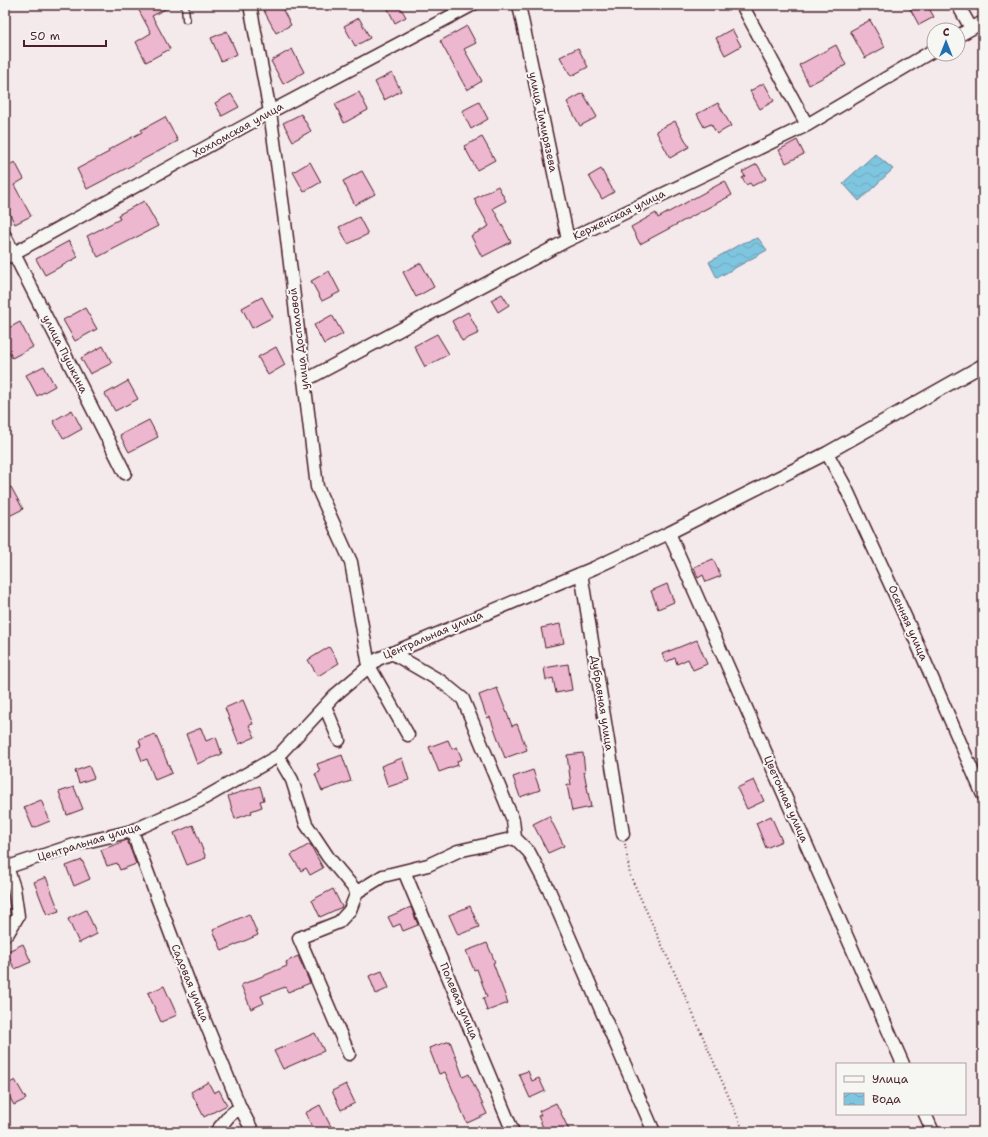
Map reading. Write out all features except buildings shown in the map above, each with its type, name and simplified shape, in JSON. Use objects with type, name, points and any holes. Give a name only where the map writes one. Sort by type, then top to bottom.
[{"type":"street","name":"улица Доспаловой","points":[[250,5],[270,112],[284,214],[317,487],[351,562],[369,666],[408,735]]},
{"type":"street","name":"Хохломская улица","points":[[10,255],[270,112],[472,5]]},
{"type":"street","name":"улица Тимирязева","points":[[519,5],[568,240]]},
{"type":"street","points":[[742,5],[807,125]]},
{"type":"street","points":[[958,5],[972,28]]},
{"type":"street","points":[[966,31],[983,22]]},
{"type":"street","name":"Керженская улица","points":[[304,381],[568,240],[807,125],[926,55]]},
{"type":"street","name":"улица Пушкина","points":[[5,236],[10,255],[125,473]]},
{"type":"street","name":"Центральная улица","points":[[6,868],[77,844],[132,831],[199,801],[278,756],[334,696],[378,659],[582,573],[669,534],[828,453],[983,365]]},
{"type":"street","name":"Осенняя улица","points":[[828,453],[845,486],[909,625],[983,795]]},
{"type":"street","name":"Цветочная улица","points":[[669,534],[903,1063]]},
{"type":"street","name":"Дубравная улица","points":[[582,573],[623,834]]},
{"type":"street","points":[[392,653],[442,682],[463,699],[513,820],[515,838],[529,852],[549,890],[654,1132]]},
{"type":"street","points":[[325,706],[339,740]]},
{"type":"street","points":[[278,756],[292,780],[306,824],[328,857],[357,892]]},
{"type":"street","name":"Садовая улица","points":[[132,831],[188,980],[240,1107],[254,1132]]},
{"type":"street","points":[[349,1054],[299,938],[339,922],[350,910],[357,892],[383,876],[428,865],[458,851],[515,838]]},
{"type":"street","points":[[5,934],[8,933],[18,916],[14,888],[6,868]]},
{"type":"street","name":"Полевая улица","points":[[404,871],[513,1132]]},
{"type":"street","points":[[216,1132],[229,1116],[240,1107]]},
{"type":"street","points":[[925,1115],[933,1132]]},
{"type":"lane","points":[[185,5],[186,19]]},
{"type":"path","points":[[623,834],[630,875],[687,1000],[744,1132]]},
{"type":"water","points":[[875,154],[893,169],[859,201],[843,183]]},
{"type":"water","points":[[758,238],[767,250],[717,278],[709,262],[742,243]]}]
